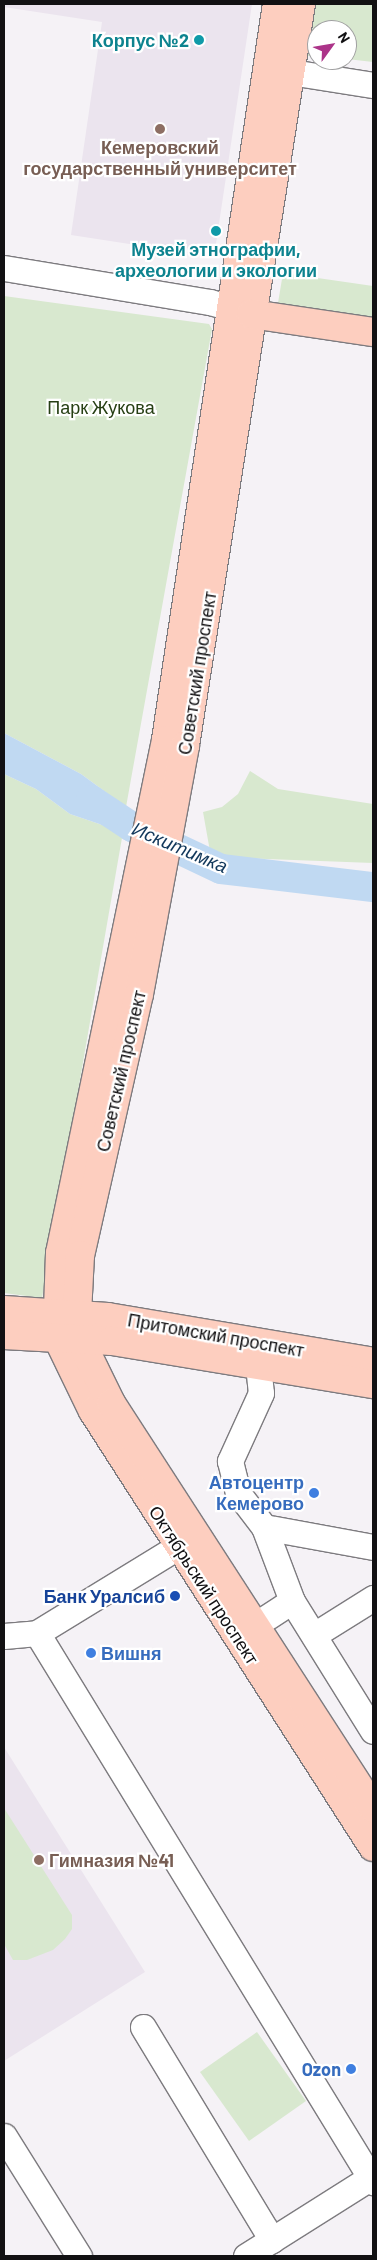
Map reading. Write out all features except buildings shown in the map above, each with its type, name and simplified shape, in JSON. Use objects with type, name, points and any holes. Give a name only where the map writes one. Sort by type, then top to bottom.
[{"type":"main road","name":"Советский проспект","points":[[68,1326],[128,991],[176,743],[242,311],[277,4]]},
{"type":"main road","name":"Советский проспект","points":[[242,311],[291,72],[301,4]]},
{"type":"main road","points":[[242,311],[373,332]]},
{"type":"main road","points":[[4,1310],[68,1326]]},
{"type":"main road","points":[[4,1335],[68,1326]]},
{"type":"main road","name":"Притомский проспект","points":[[68,1326],[373,1362]]},
{"type":"main road","name":"Притомский проспект","points":[[68,1326],[258,1365],[373,1384]]},
{"type":"main road","name":"Октябрьский проспект","points":[[68,1326],[76,1383],[373,1847]]},
{"type":"main road","name":"Октябрьский проспект","points":[[68,1326],[111,1403],[373,1808]]},
{"type":"street","points":[[291,72],[373,85]]},
{"type":"street","points":[[4,268],[242,311]]},
{"type":"street","points":[[258,1365],[261,1393],[230,1461],[238,1493],[264,1527],[292,1601],[373,1731]]},
{"type":"street","points":[[264,1527],[373,1547]]},
{"type":"street","points":[[4,1636],[36,1633],[179,1546]]},
{"type":"street","points":[[314,1635],[373,1598]]},
{"type":"street","points":[[255,1625],[292,1601]]},
{"type":"street","points":[[36,1633],[372,2180],[246,2256]]},
{"type":"street","points":[[143,2027],[272,2240]]},
{"type":"street","points":[[4,2136],[79,2256]]},
{"type":"shaded area","name":"Кемеровский государственный университет","points":[[4,4],[252,4],[214,257],[71,235],[102,22],[4,7]]},
{"type":"shaded area","name":"Гимназия №41","points":[[4,1747],[145,1972],[4,2061]]},
{"type":"green space","points":[[314,4],[373,4],[373,62],[357,60],[357,20],[312,20]]},
{"type":"green space","points":[[283,273],[373,286],[373,323],[277,309]]},
{"type":"green space","name":"Парк Жукова","points":[[4,296],[209,324],[212,329],[126,807],[81,774],[4,733]]},
{"type":"green space","points":[[250,771],[278,789],[373,804],[373,863],[211,857],[203,812],[222,807],[238,794]]},
{"type":"green space","points":[[4,774],[36,789],[70,814],[123,832],[42,1298],[4,1293]]},
{"type":"green space","points":[[4,1808],[72,1915],[72,1929],[65,1939],[53,1950],[27,1960],[13,1960],[4,1944]]},
{"type":"green space","points":[[257,2032],[306,2101],[249,2141],[200,2072]]},
{"type":"water","points":[[4,733],[81,774],[126,807],[123,832],[70,814],[36,789],[4,774]]},
{"type":"waterway","name":"Искитимка","points":[[91,800],[132,827],[221,869],[373,887]]},
{"type":"place","name":"Корпус №2","points":[[199,40]]},
{"type":"place","name":"Кемеровский государственный университет","points":[[160,129]]},
{"type":"place","name":"Музей этнографии, археологии и экологии","points":[[216,231]]},
{"type":"place","name":"Автоцентр Кемерово","points":[[314,1493]]},
{"type":"place","name":"Банк Уралсиб","points":[[175,1596]]},
{"type":"place","name":"Вишня","points":[[91,1653]]},
{"type":"place","name":"Гимназия №41","points":[[39,1860]]},
{"type":"place","name":"Ozon","points":[[351,2069]]}]
